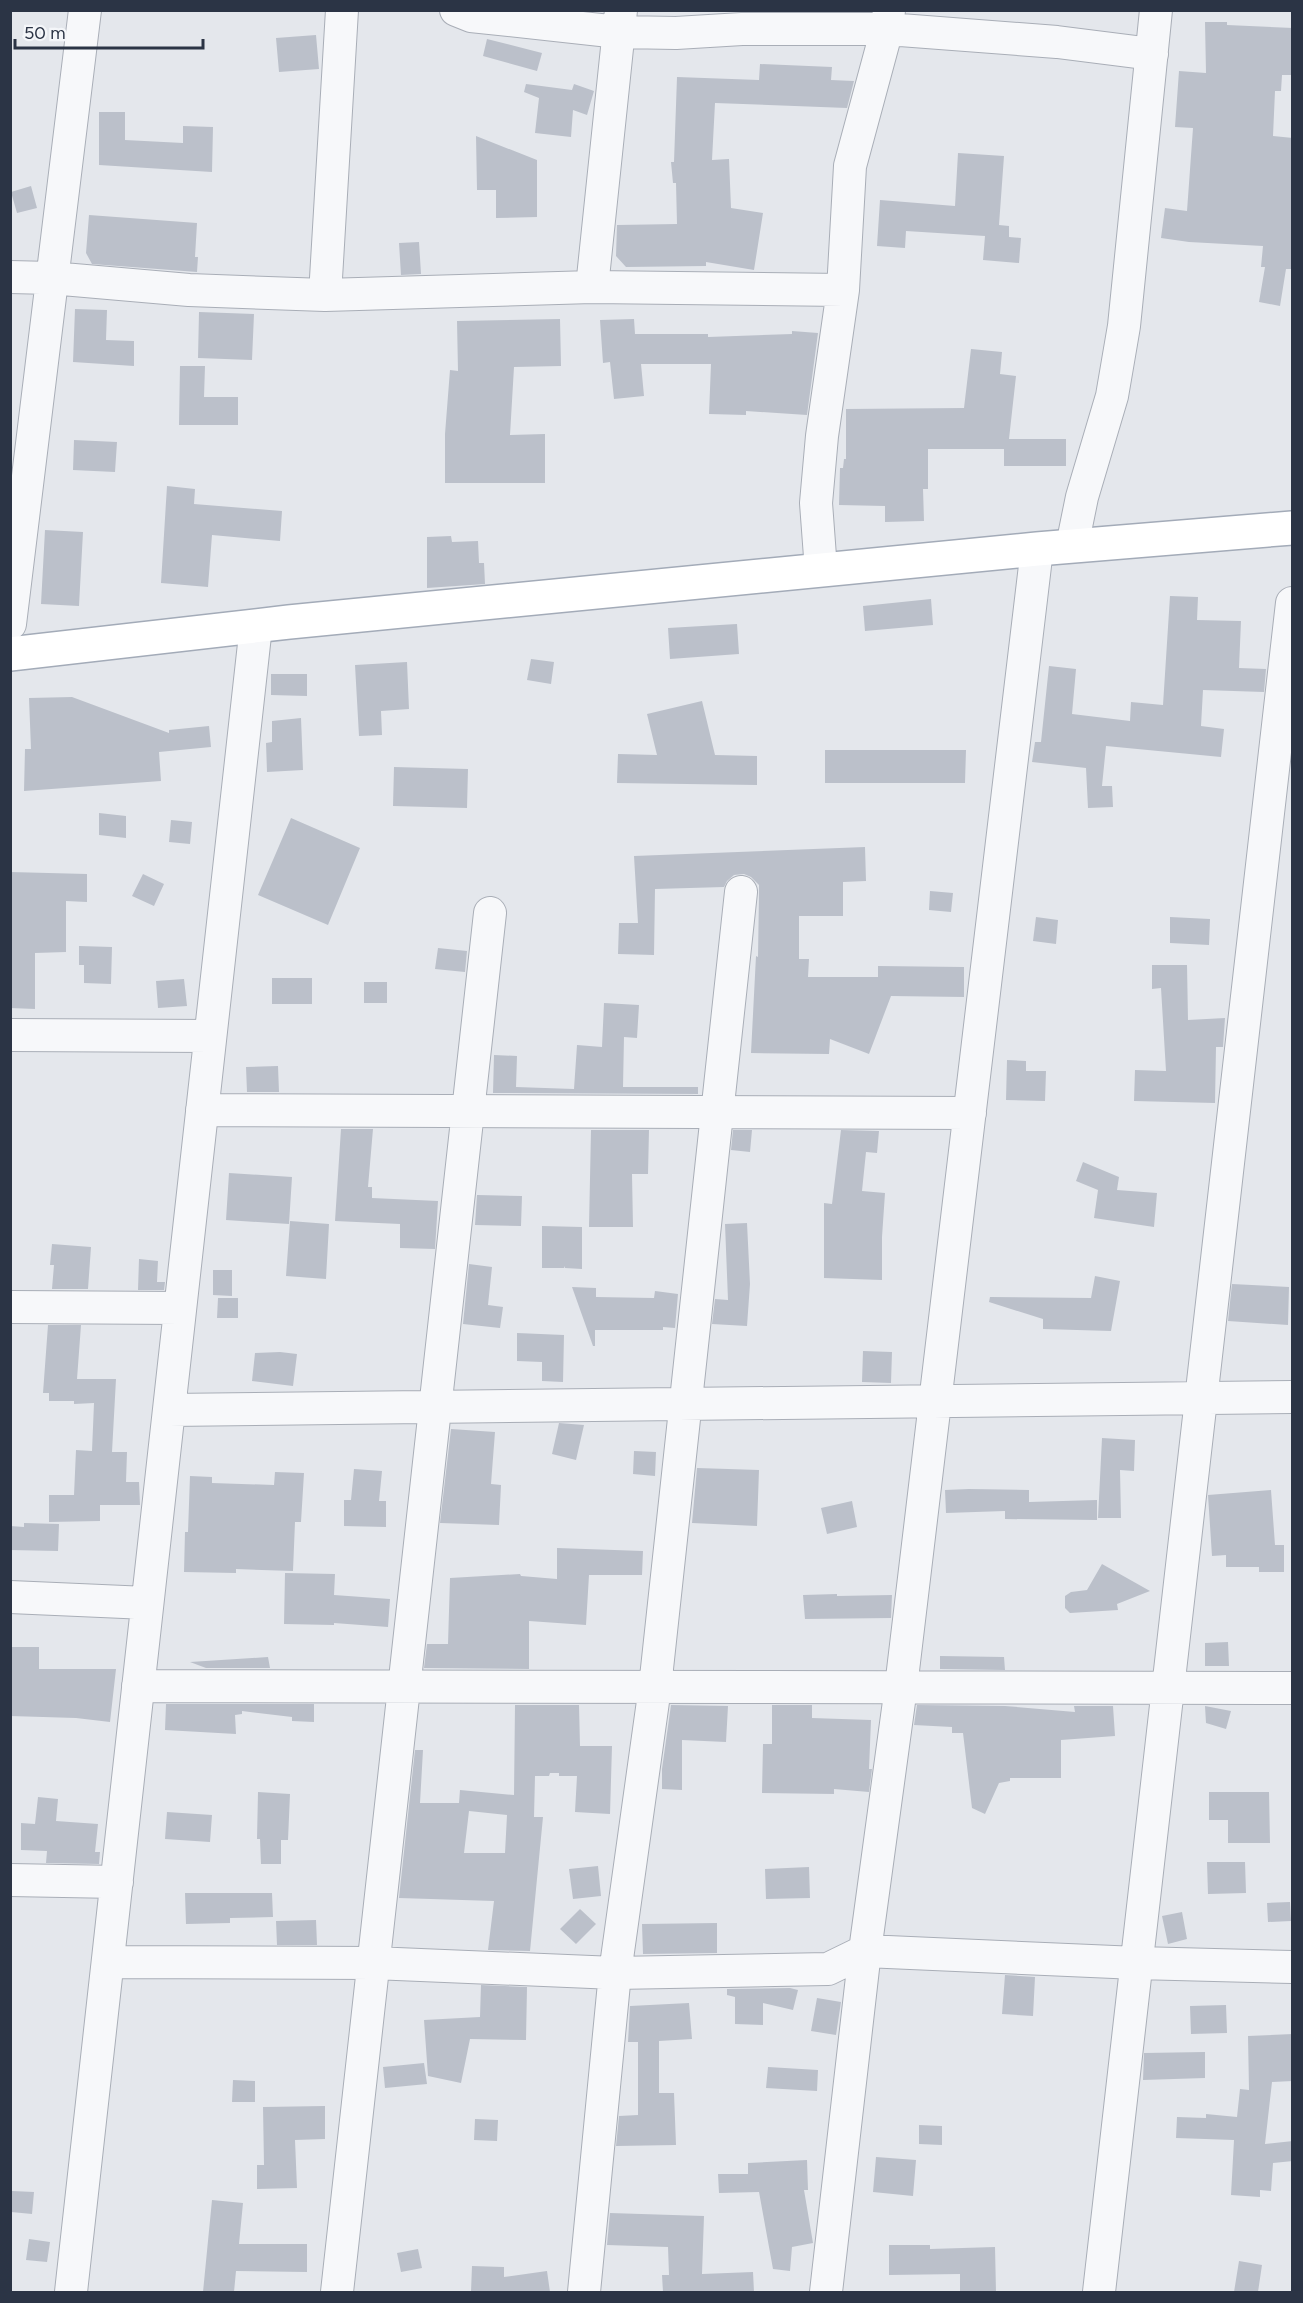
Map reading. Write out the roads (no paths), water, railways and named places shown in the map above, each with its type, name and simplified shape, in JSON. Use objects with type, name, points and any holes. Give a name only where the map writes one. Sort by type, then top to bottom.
[{"type":"main road","points":[[10,654],[256,626],[821,570],[1232,531],[1293,528]]},
{"type":"street","points":[[10,624],[51,278],[86,10]]},
{"type":"street","points":[[325,295],[342,10]]},
{"type":"street","points":[[456,10],[471,16],[620,21],[676,33],[888,20],[1152,54]]},
{"type":"street","points":[[1072,546],[1082,497],[1112,396],[1124,326],[1156,10]]},
{"type":"street","points":[[821,570],[816,502],[822,436],[843,290],[850,166],[888,20]]},
{"type":"street","points":[[592,287],[620,21]]},
{"type":"street","points":[[10,277],[51,278],[189,290],[325,295],[592,287],[843,290]]},
{"type":"street","points":[[826,2292],[865,1951],[901,1687],[1037,549]]},
{"type":"street","points":[[1099,2292],[1293,603]]},
{"type":"street","points":[[71,2292],[256,626]]},
{"type":"street","points":[[584,2292],[615,1972],[655,1687],[741,892]]},
{"type":"street","points":[[337,2292],[490,913]]},
{"type":"street","points":[[10,1035],[210,1036]]},
{"type":"street","points":[[202,1110],[970,1113]]},
{"type":"street","points":[[10,1307],[180,1308]]},
{"type":"street","points":[[169,1410],[1293,1397]]},
{"type":"street","points":[[10,1597],[147,1603]]},
{"type":"street","points":[[138,1686],[1293,1688]]},
{"type":"street","points":[[10,1880],[117,1882]]},
{"type":"street","points":[[108,1962],[373,1963],[615,1972],[828,1969],[865,1951],[1137,1963],[1293,1967]]}]
